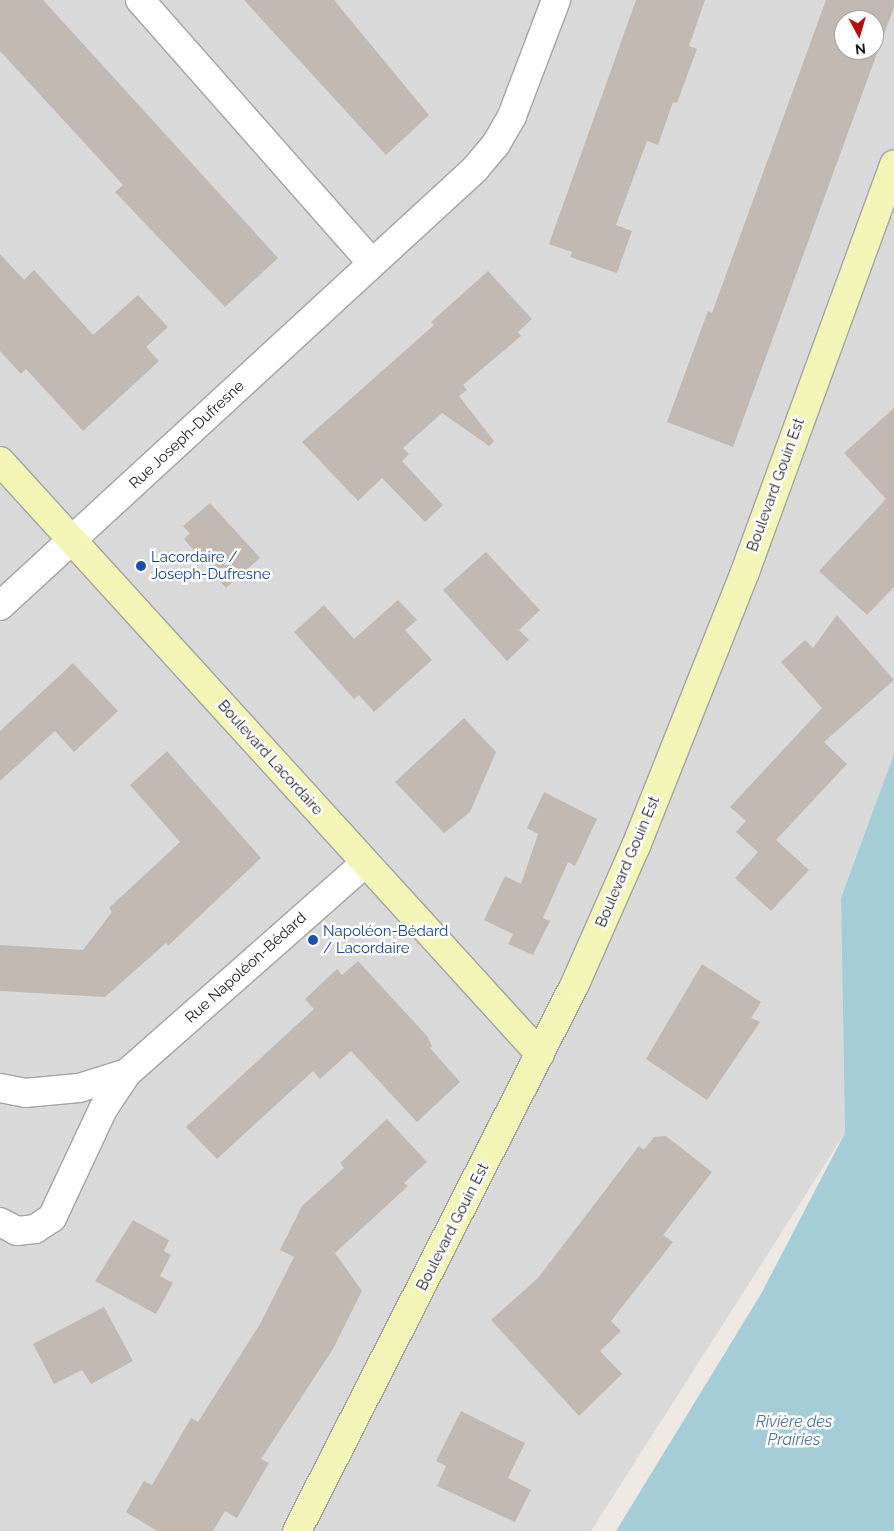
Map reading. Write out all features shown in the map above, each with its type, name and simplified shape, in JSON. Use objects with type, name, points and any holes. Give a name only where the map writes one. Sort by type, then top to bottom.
[{"type":"street","points":[[140,0],[372,263]]},
{"type":"street","name":"Rue Joseph-Dufresne","points":[[0,606],[475,169],[496,144],[512,116],[556,0]]},
{"type":"street","name":"Boulevard Gouin Est","points":[[297,1531],[540,1054],[636,846],[744,572],[894,164]]},
{"type":"street","name":"Boulevard Lacordaire","points":[[0,461],[540,1054]]},
{"type":"street","name":"Rue Napoléon-Bédard","points":[[127,1073],[365,863]]},
{"type":"street","points":[[0,1088],[25,1093],[79,1088],[127,1073]]},
{"type":"street","points":[[0,1222],[17,1231],[35,1229],[52,1218],[103,1109],[127,1073]]},
{"type":"shaded area","points":[[0,0],[894,0],[894,757],[841,898],[845,1133],[591,1531],[0,1531]]},
{"type":"water","name":"Rivière des Prairies","points":[[894,754],[894,1531],[616,1531],[761,1294],[845,1133],[841,898]]},
{"type":"building","points":[[0,0],[43,0],[278,258],[225,307],[115,192],[123,185],[0,51]]},
{"type":"building","points":[[244,0],[334,0],[429,115],[386,155]]},
{"type":"building","points":[[636,0],[705,0],[689,46],[697,49],[677,103],[673,102],[658,145],[647,141],[616,225],[632,231],[617,273],[570,257],[572,252],[549,244]]},
{"type":"building","points":[[826,0],[894,0],[894,7],[884,34],[884,10],[834,10],[834,60],[875,60],[733,447],[667,422],[708,311],[712,313]]},
{"type":"building","points":[[0,254],[24,280],[34,270],[93,335],[138,295],[168,327],[146,347],[159,361],[83,431],[26,369],[21,374],[0,351]]},
{"type":"building","points":[[488,271],[532,319],[518,332],[521,336],[463,385],[467,390],[459,396],[494,441],[489,446],[442,413],[403,448],[409,454],[402,461],[443,505],[425,522],[382,478],[358,501],[302,442],[434,325],[431,322]]},
{"type":"building","points":[[894,408],[894,587],[867,615],[819,571],[886,499],[844,453]]},
{"type":"building","points":[[210,503],[260,558],[226,588],[184,539],[190,533],[183,526]]},
{"type":"building","points":[[486,552],[540,610],[519,630],[529,640],[507,661],[443,590]]},
{"type":"building","points":[[398,600],[417,620],[405,630],[432,660],[374,712],[359,695],[354,699],[294,632],[324,605],[354,639]]},
{"type":"building","points":[[837,615],[894,680],[824,742],[847,764],[776,840],[809,870],[771,911],[735,878],[758,852],[736,832],[746,821],[730,807],[822,708],[781,662],[805,640],[813,648]]},
{"type":"building","points":[[73,663],[118,711],[74,752],[55,731],[0,781],[0,731]]},
{"type":"building","points":[[464,718],[496,752],[470,812],[444,833],[395,782]]},
{"type":"building","points":[[167,751],[261,858],[168,946],[166,943],[105,997],[0,991],[0,945],[83,950],[112,912],[109,908],[180,842],[130,785]]},
{"type":"building","points":[[544,792],[597,819],[575,866],[568,862],[543,918],[550,921],[533,955],[508,944],[513,934],[484,920],[505,876],[521,884],[538,834],[527,828]]},
{"type":"building","points":[[358,961],[427,1036],[432,1046],[430,1048],[460,1082],[417,1122],[351,1051],[320,1079],[313,1071],[217,1159],[186,1127],[314,1009],[305,999],[337,969],[342,975]]},
{"type":"building","points":[[702,964],[761,1002],[751,1018],[760,1022],[707,1100],[646,1059]]},
{"type":"building","points":[[387,1119],[427,1162],[404,1183],[408,1186],[335,1253],[362,1291],[333,1349],[261,1459],[269,1463],[237,1518],[225,1511],[213,1531],[157,1531],[126,1512],[144,1481],[152,1485],[191,1418],[198,1422],[260,1324],[294,1257],[280,1250],[302,1206],[344,1168],[340,1163]]},
{"type":"building","points":[[666,1136],[712,1172],[663,1235],[673,1242],[611,1321],[621,1331],[600,1351],[622,1374],[579,1416],[491,1320],[538,1278],[639,1146],[644,1150],[654,1137]]},
{"type":"building","points":[[133,1220],[169,1240],[164,1251],[171,1255],[160,1276],[173,1283],[156,1314],[95,1281]]},
{"type":"building","points":[[104,1307],[133,1361],[91,1384],[82,1370],[54,1384],[33,1344]]},
{"type":"building","points":[[461,1411],[525,1443],[508,1478],[531,1490],[515,1522],[437,1486],[446,1466],[436,1461]]},
{"type":"place","name":"Lacordaire / Joseph-Dufresne","points":[[141,566]]},
{"type":"place","name":"Napoléon-Bédard / Lacordaire","points":[[313,940]]}]
